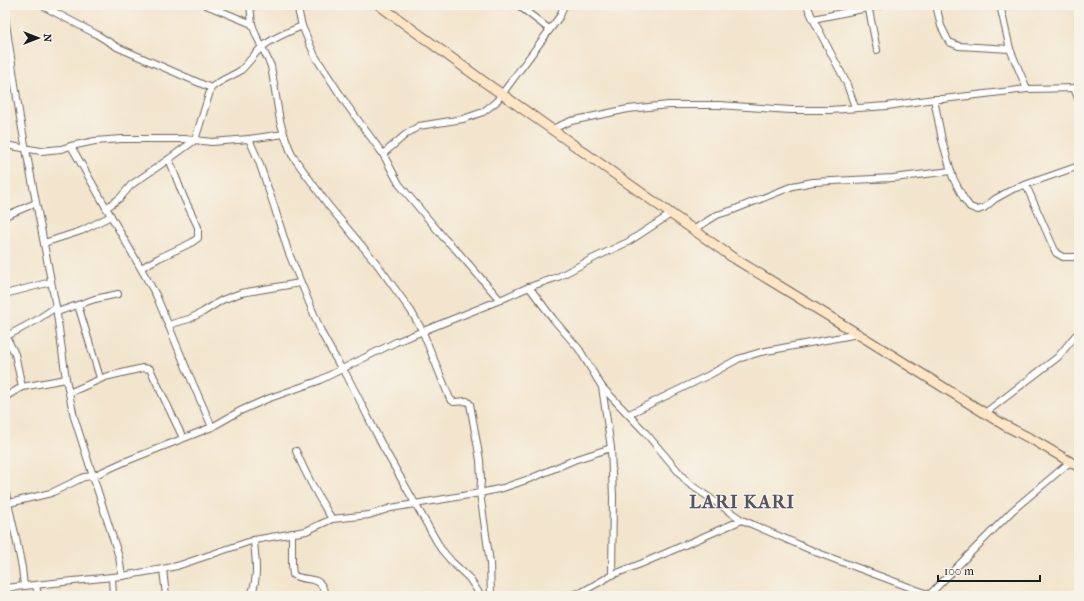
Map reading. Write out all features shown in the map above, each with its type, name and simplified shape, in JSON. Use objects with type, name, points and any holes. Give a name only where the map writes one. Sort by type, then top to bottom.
[{"type":"street","points":[[41,5],[96,34],[117,47],[210,88]]},
{"type":"street","points":[[206,5],[252,24]]},
{"type":"street","points":[[250,5],[252,24],[261,48],[271,66],[280,121],[292,155],[328,205],[377,264],[411,312],[422,330],[450,399],[454,402],[468,402],[470,404],[480,460],[480,493],[490,563],[491,596]]},
{"type":"street","points":[[297,5],[302,26],[315,56],[347,105],[383,154],[399,184],[444,238],[500,300]]},
{"type":"street","points":[[379,5],[732,258],[985,413],[1079,467]]},
{"type":"street","points":[[518,5],[549,30]]},
{"type":"street","points":[[383,154],[405,135],[419,126],[463,119],[483,112],[496,102],[560,16],[564,5]]},
{"type":"street","points":[[807,5],[812,19],[846,82],[856,107]]},
{"type":"street","points":[[812,19],[868,6],[882,5]]},
{"type":"street","points":[[936,5],[941,26],[949,42],[958,46],[1010,49]]},
{"type":"street","points":[[1000,5],[1010,49],[1027,89]]},
{"type":"street","points":[[868,6],[877,50]]},
{"type":"street","points":[[5,17],[25,148],[57,310],[66,379],[74,417],[119,557],[122,576]]},
{"type":"street","points":[[106,208],[120,198],[131,184],[195,140],[210,88],[218,82],[238,72],[261,48],[273,40],[302,26]]},
{"type":"street","points":[[552,129],[571,121],[628,108],[669,105],[719,105],[790,110],[830,110],[887,106],[934,99],[1027,89],[1077,88],[1079,101]]},
{"type":"street","points":[[934,99],[942,140],[953,178],[970,207],[978,210],[984,208],[995,199],[1013,189],[1079,166]]},
{"type":"street","points":[[5,145],[41,151],[61,149],[95,141],[122,139],[185,139],[212,142],[284,134]]},
{"type":"street","points":[[249,139],[272,198],[288,251],[322,334],[341,368],[346,374],[382,445],[441,549],[469,578],[481,596]]},
{"type":"street","points":[[71,146],[156,295],[212,427]]},
{"type":"street","points":[[141,268],[198,238],[198,227],[184,198],[169,159]]},
{"type":"street","points":[[693,230],[717,215],[793,186],[813,182],[893,178],[951,171]]},
{"type":"street","points":[[1026,185],[1056,253],[1063,257],[1079,257]]},
{"type":"street","points":[[5,216],[36,203]]},
{"type":"street","points":[[7,503],[51,493],[84,477],[93,476],[212,427],[246,408],[266,399],[318,381],[341,368],[422,330],[500,300],[529,287],[558,277],[628,242],[671,214]]},
{"type":"street","points":[[44,243],[81,231],[111,216]]},
{"type":"street","points":[[5,294],[51,282]]},
{"type":"street","points":[[168,325],[203,312],[222,300],[241,293],[300,283]]},
{"type":"street","points":[[529,287],[554,320],[579,349],[602,387],[629,414],[688,483],[742,520],[818,553],[930,595],[1013,510],[1070,462]]},
{"type":"street","points":[[22,387],[15,354],[6,336],[57,310],[118,294]]},
{"type":"street","points":[[78,305],[100,378]]},
{"type":"street","points":[[985,413],[1058,357],[1079,333]]},
{"type":"street","points":[[629,414],[709,375],[738,359],[761,352],[858,334]]},
{"type":"street","points":[[69,393],[100,378],[143,368],[150,369],[183,438]]},
{"type":"street","points":[[5,397],[22,387],[66,379]]},
{"type":"street","points":[[602,387],[611,448],[613,497],[612,575]]},
{"type":"street","points":[[5,588],[122,576],[177,566],[254,540],[306,531],[332,519],[368,515],[391,508],[503,488],[532,478],[574,460],[611,448]]},
{"type":"street","points":[[296,451],[306,477],[332,519]]},
{"type":"street","points":[[5,490],[22,568],[24,586]]},
{"type":"street","points":[[567,596],[582,592],[612,575],[643,564],[742,520]]},
{"type":"street","points":[[292,533],[293,574],[298,578],[315,580],[322,585],[325,596]]},
{"type":"street","points":[[252,592],[256,584],[257,570],[254,540]]},
{"type":"street","points":[[163,569],[166,596]]},
{"type":"street","points":[[112,577],[113,596]]},
{"type":"street","points":[[36,585],[38,596]]},
{"type":"district","name":"LARI KARI","points":[[742,502]]}]
